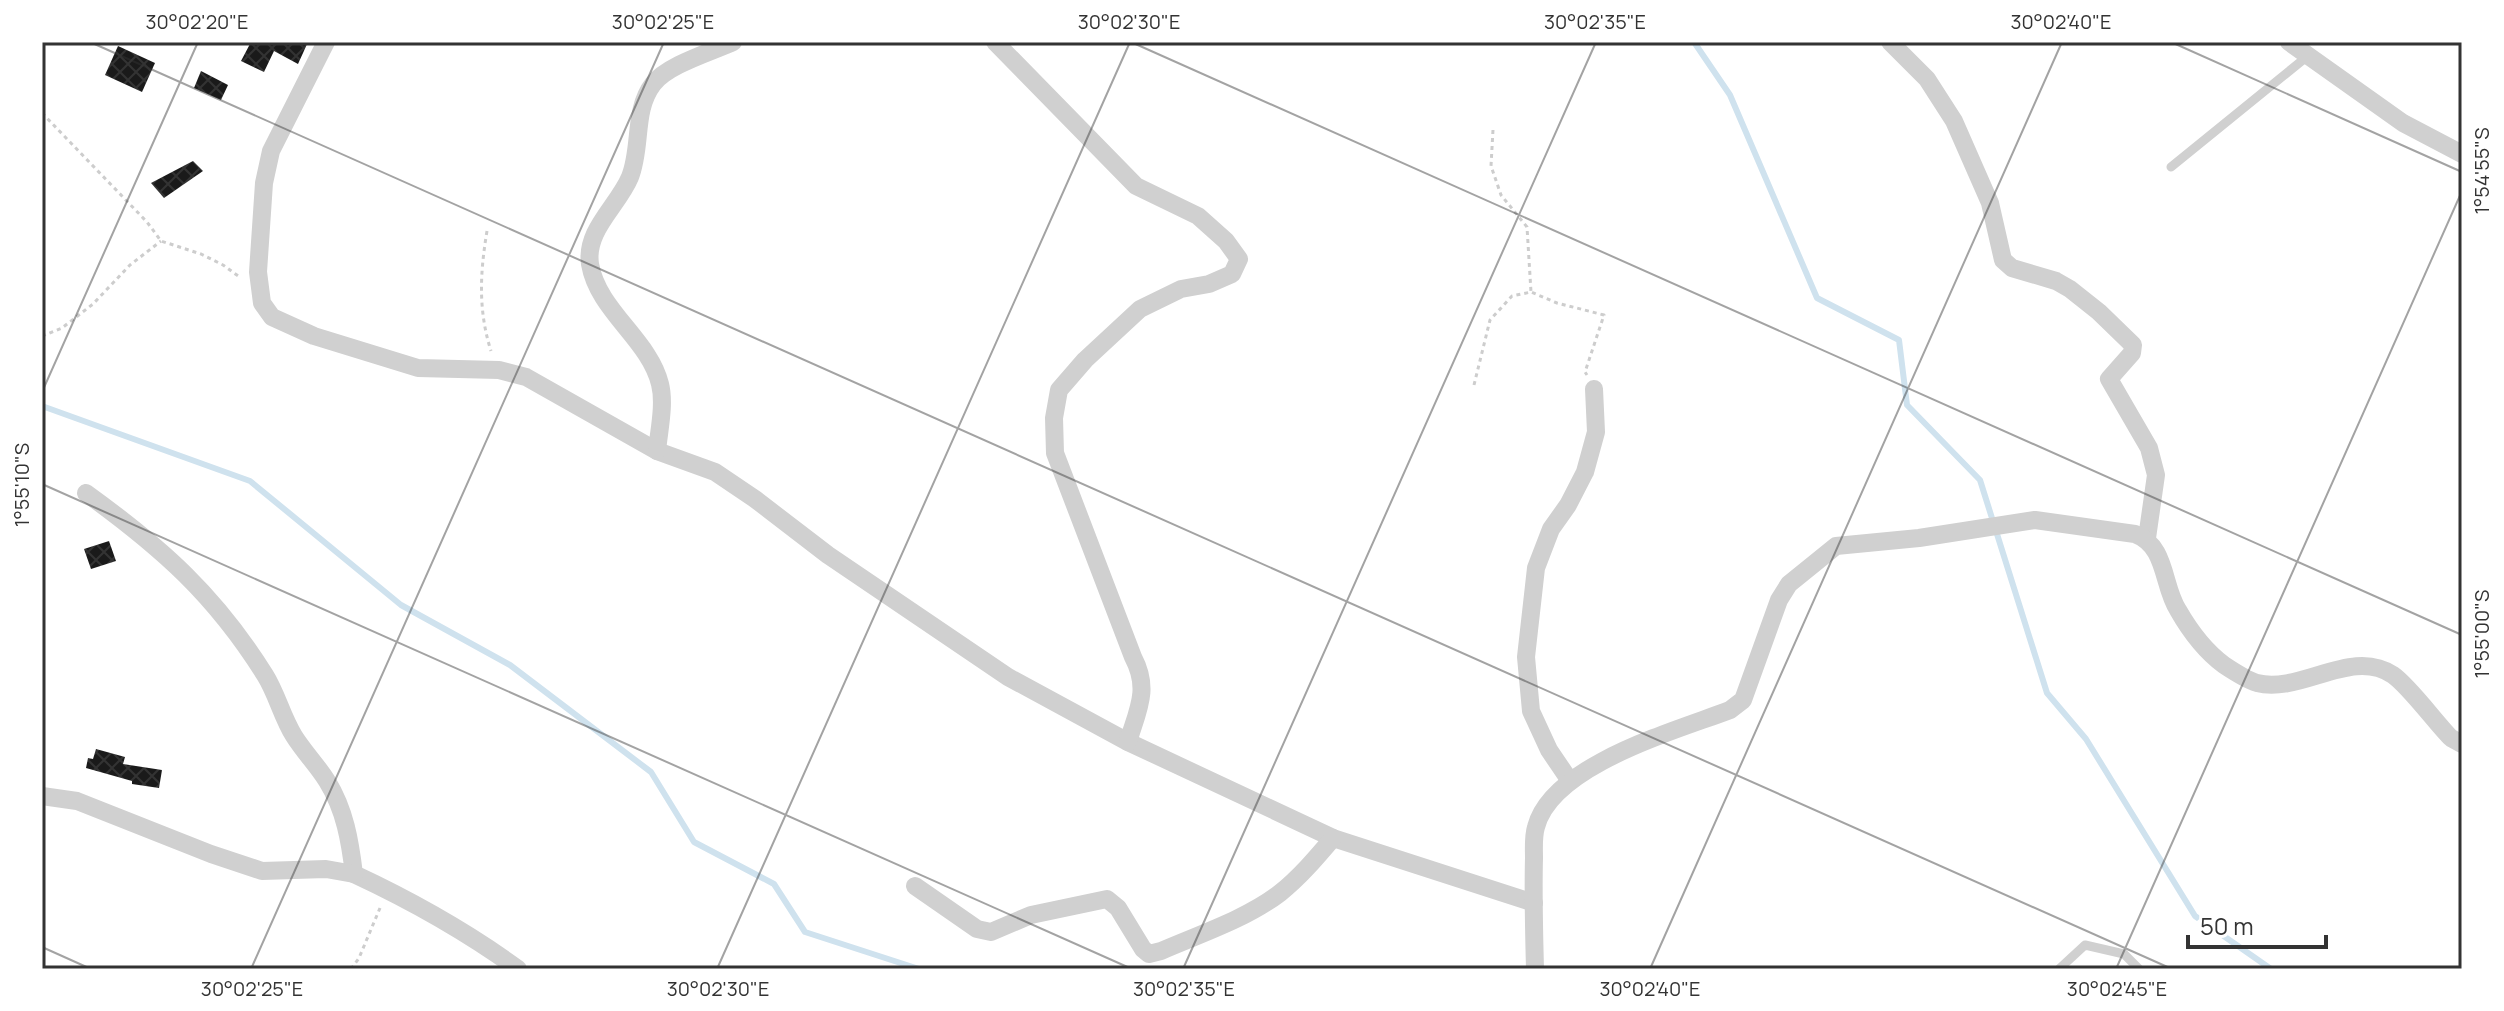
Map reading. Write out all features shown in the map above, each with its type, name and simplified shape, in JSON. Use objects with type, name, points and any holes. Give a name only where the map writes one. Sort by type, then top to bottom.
[{"type":"street","points":[[326,42],[271,151],[264,183],[258,272],[262,303],[272,317],[314,336],[418,368],[498,370],[526,377],[657,451],[715,472],[828,555],[1008,677],[1128,742],[1333,838],[1534,903]]},
{"type":"street","points":[[657,451],[661,386],[655,369],[597,288],[590,261],[591,242],[631,175],[640,131],[641,102],[654,81],[673,68],[733,42]]},
{"type":"street","points":[[995,42],[1136,186],[1198,216],[1226,241],[1239,259],[1232,274],[1209,284],[1181,289],[1140,309],[1085,360],[1059,390],[1054,418],[1055,453],[1141,674],[1143,693],[1128,742]]},
{"type":"street","points":[[1890,42],[1927,79],[1954,121],[1990,203],[2003,260],[2012,268],[2056,281],[2070,289],[2133,345],[2132,353],[2109,379],[2149,448],[2156,475],[2147,538]]},
{"type":"street","points":[[2289,42],[2403,123],[2462,154]]},
{"type":"street","points":[[1570,781],[1549,750],[1531,711],[1526,657],[1536,568],[1551,529],[1585,472],[1596,432],[1594,389]]},
{"type":"street","points":[[86,493],[136,530],[193,580],[233,628],[267,678],[295,738],[333,793],[344,817],[354,874]]},
{"type":"street","points":[[1535,969],[1535,828],[1545,807],[1570,781],[1602,760],[1730,710],[1743,700],[1779,600],[1789,584],[1836,546],[1919,538],[2035,520],[2126,532],[2147,538],[2161,559],[2176,608],[2197,641],[2225,666],[2257,683],[2314,677],[2354,665],[2374,668],[2393,675],[2451,738],[2462,744]]},
{"type":"street","points":[[42,796],[77,801],[262,871],[326,869],[354,874],[478,940],[518,969]]},
{"type":"street","points":[[915,886],[977,929],[991,932],[1031,915],[1107,899],[1118,908],[1149,954],[1235,918],[1278,894],[1304,872],[1333,838]]},
{"type":"lane","points":[[2171,167],[2309,55]]},
{"type":"lane","points":[[2059,969],[2085,945],[2124,954],[2139,969]]},
{"type":"path","points":[[42,113],[147,222],[161,241],[201,254],[260,288]]},
{"type":"path","points":[[1493,130],[1491,166],[1501,195],[1527,227],[1531,292]]},
{"type":"path","points":[[487,231],[480,294],[483,321],[498,370]]},
{"type":"path","points":[[42,336],[62,328],[93,304],[130,265],[161,241]]},
{"type":"path","points":[[1474,385],[1490,320],[1512,296],[1531,292],[1557,303],[1604,315],[1585,372],[1594,389]]},
{"type":"path","points":[[351,969],[370,936],[387,890]]},
{"type":"building","points":[[251,42],[308,42],[298,64],[274,51],[264,72],[241,61]]},
{"type":"building","points":[[118,46],[155,63],[142,92],[105,75]]},
{"type":"building","points":[[201,71],[228,85],[221,100],[194,88]]},
{"type":"building","points":[[193,161],[203,171],[164,198],[151,183]]},
{"type":"building","points":[[109,541],[116,561],[91,569],[84,549]]},
{"type":"building","points":[[96,749],[125,757],[123,764],[162,770],[159,788],[132,784],[132,781],[86,768],[88,758],[93,759]]},
{"type":"waterway","points":[[1694,42],[1730,95],[1817,298],[1899,340],[1907,405],[1980,480],[2047,693],[2086,739],[2195,916],[2271,969]]},
{"type":"waterway","points":[[42,406],[250,481],[401,605],[510,665],[651,772],[694,842],[774,884],[805,932],[919,969]]}]
